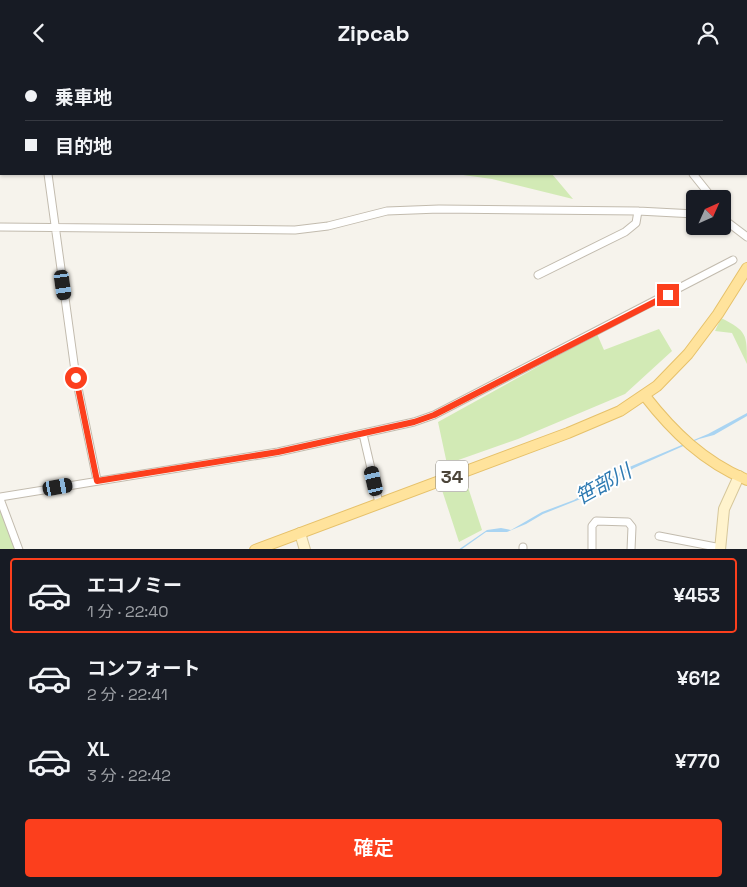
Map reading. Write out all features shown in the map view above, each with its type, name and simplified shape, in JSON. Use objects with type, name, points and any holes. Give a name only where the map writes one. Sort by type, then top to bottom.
[{"type":"main road","name":"34","points":[[255,549],[568,433],[620,411],[645,395],[696,346],[747,268]]},
{"type":"main road","points":[[645,395],[681,436],[703,455],[743,478]]},
{"type":"street","points":[[48,175],[54,229],[76,378],[97,481]]},
{"type":"street","points":[[694,175],[706,190]]},
{"type":"street","points":[[0,227],[295,230],[328,226],[387,211],[488,208],[686,214]]},
{"type":"street","points":[[538,275],[625,232],[636,223],[638,211]]},
{"type":"street","points":[[731,225],[747,237]]},
{"type":"street","points":[[19,549],[0,498],[278,452],[414,422],[434,415],[733,261]]},
{"type":"street","points":[[362,434],[379,503]]},
{"type":"street","points":[[659,536],[720,549],[724,509],[743,478]]},
{"type":"street","points":[[592,549],[592,526],[596,521],[628,522],[632,527],[631,549]]},
{"type":"street","points":[[300,533],[305,549]]},
{"type":"green space","points":[[463,175],[553,175],[573,199],[492,179]]},
{"type":"green space","points":[[721,318],[736,326],[744,335],[747,346],[747,364],[732,333],[715,331]]},
{"type":"green space","points":[[659,329],[672,351],[625,394],[518,439],[447,464],[438,422],[597,334],[604,350]]},
{"type":"green space","points":[[466,481],[482,530],[459,542],[442,490]]},
{"type":"green space","points":[[0,506],[16,549],[0,549]]},
{"type":"water","name":"笹部川","points":[[747,413],[747,416],[714,435],[699,439],[634,468],[578,500],[543,514],[526,524],[507,532],[486,532],[459,549],[487,530],[501,528],[511,530],[542,512],[574,500],[627,468],[708,434]]},
{"type":"route","points":[[76,378],[97,481],[278,452],[414,422],[434,415],[668,295]]}]
